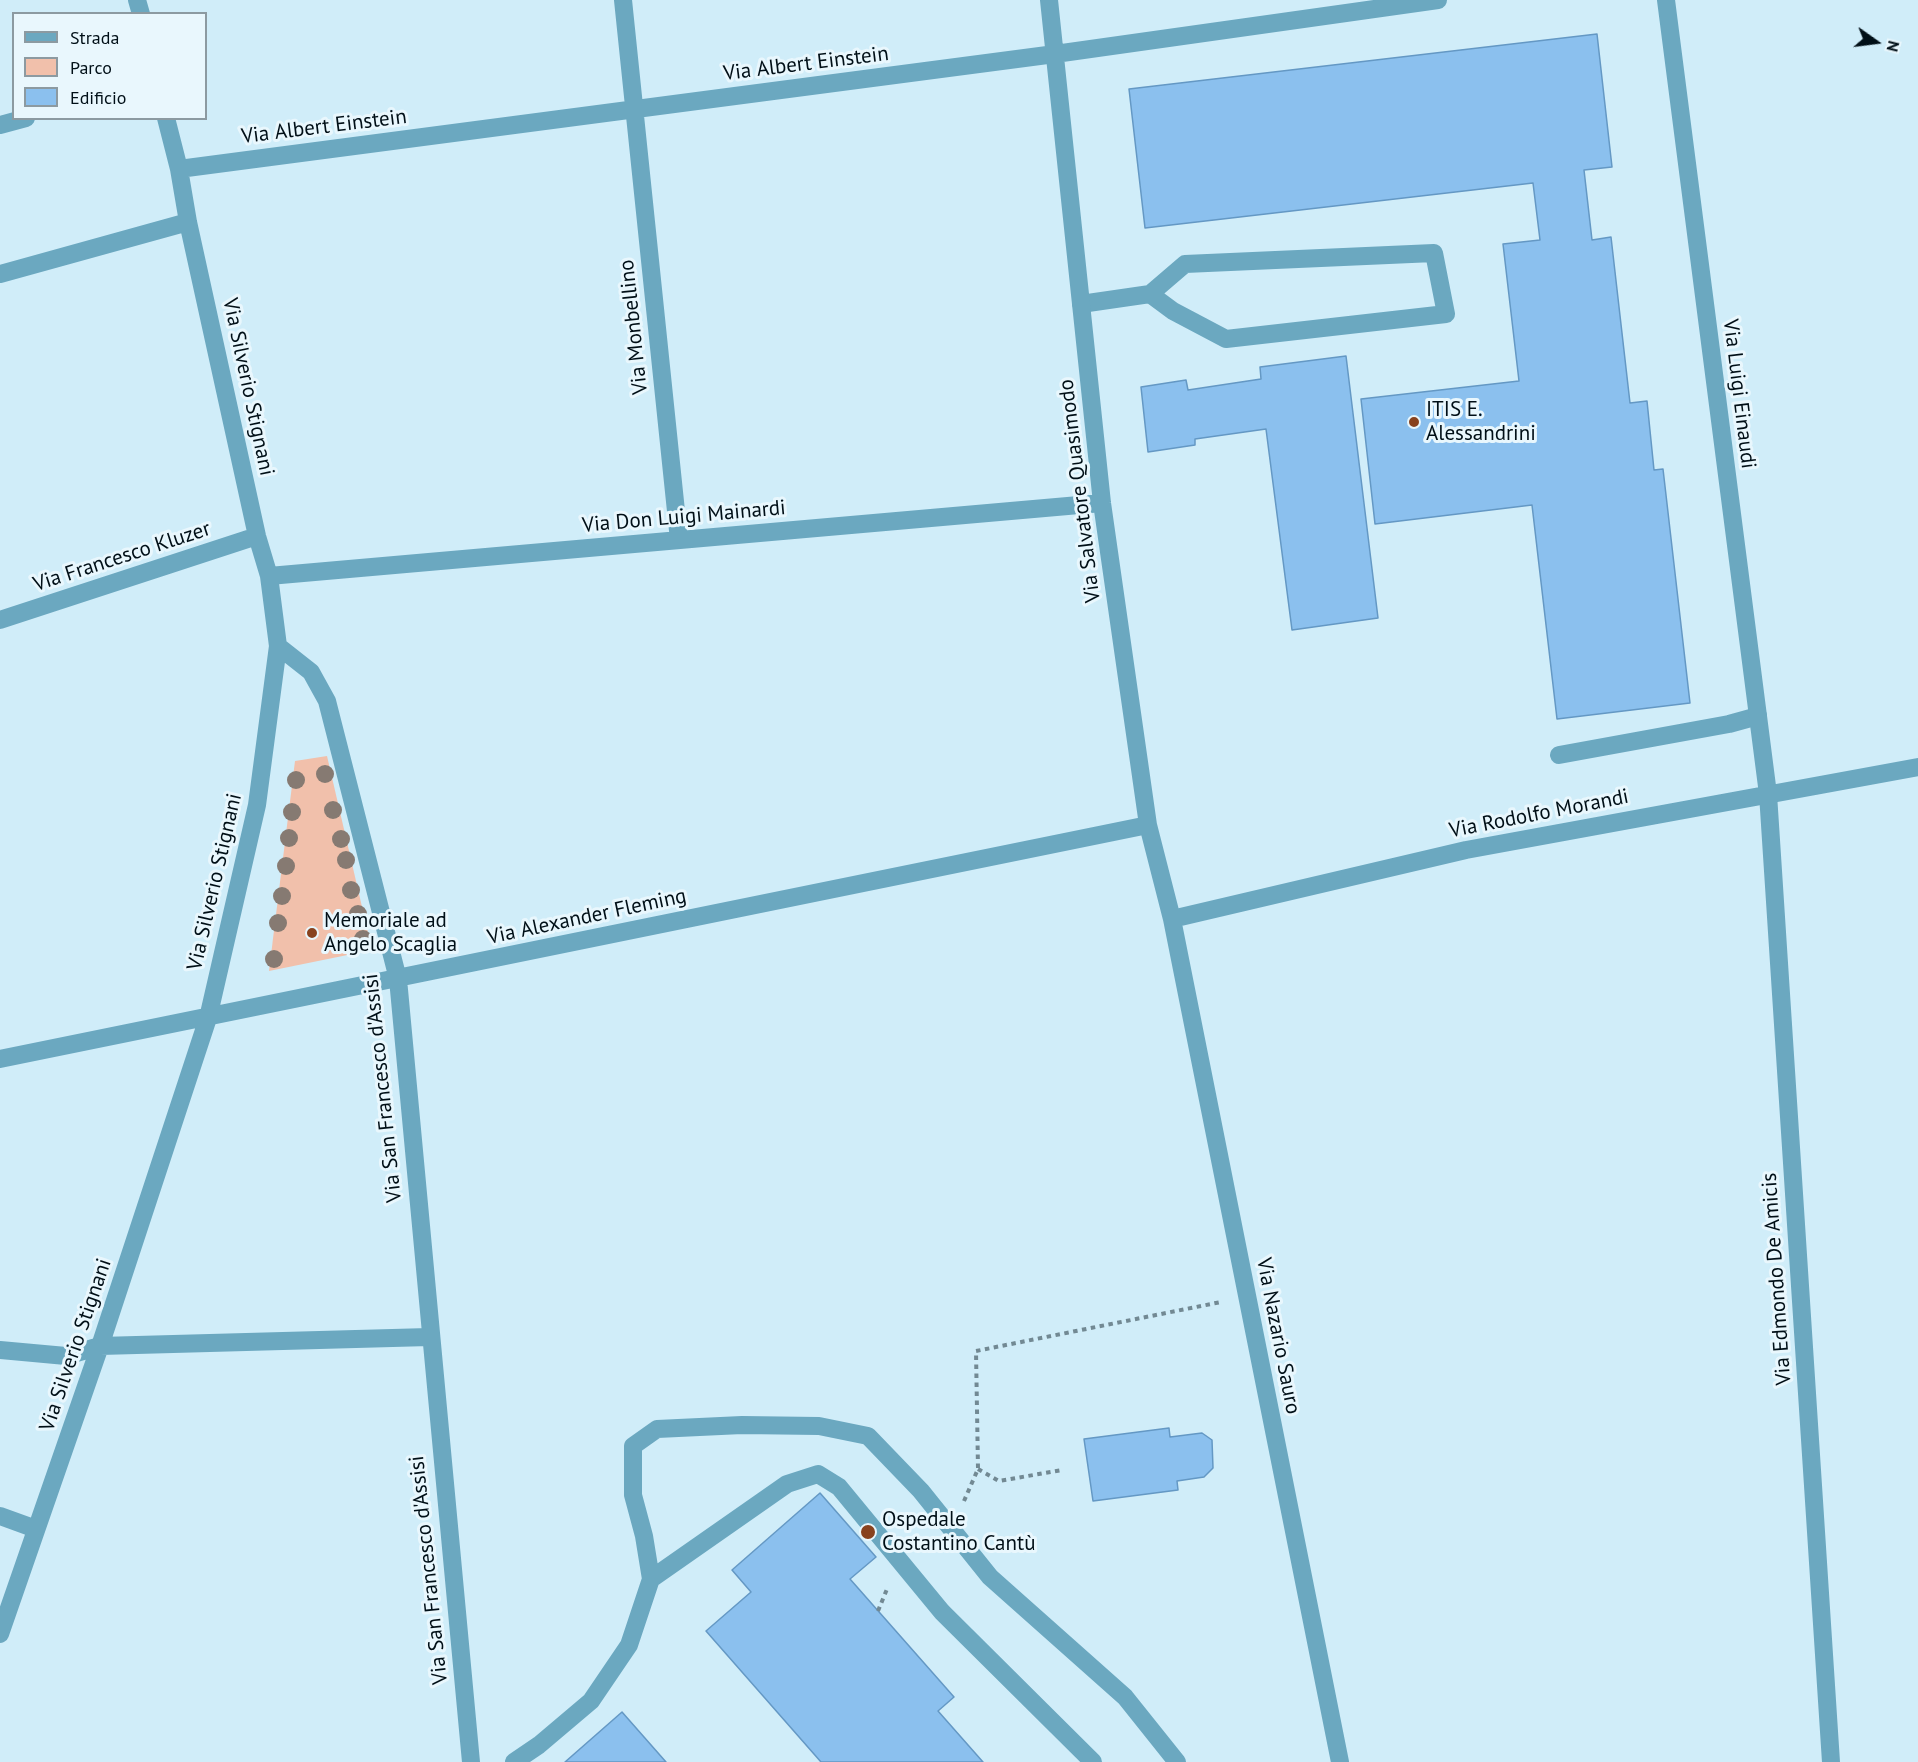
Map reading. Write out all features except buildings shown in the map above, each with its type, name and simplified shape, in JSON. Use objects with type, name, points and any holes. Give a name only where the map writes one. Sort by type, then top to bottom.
[{"type":"street","name":"Via Monbellino","points":[[623,0],[679,540]]},
{"type":"street","name":"Via Salvatore Quasimodo","points":[[1049,0],[1102,503],[1148,825],[1172,919]]},
{"type":"street","name":"Via Albert Einstein","points":[[179,169],[1055,54],[1438,0]]},
{"type":"street","name":"Via Luigi Einaudi","points":[[1666,0],[1768,794]]},
{"type":"street","points":[[0,125],[19,120]]},
{"type":"street","name":"Via Silverio Stignani","points":[[0,1634],[100,1346],[208,1018],[257,805],[278,646],[269,576],[257,536],[167,120]]},
{"type":"street","points":[[0,274],[188,222]]},
{"type":"street","points":[[1081,304],[1150,294],[1185,264],[1434,253],[1446,314],[1226,339],[1173,311],[1150,294]]},
{"type":"street","name":"Via Don Luigi Mainardi","points":[[269,576],[1102,503]]},
{"type":"street","name":"Via Francesco Kluzer","points":[[0,620],[257,536]]},
{"type":"street","name":"Via San Francesco d'Assisi","points":[[278,646],[311,672],[327,701],[398,979],[429,1337],[471,1762]]},
{"type":"street","points":[[1558,755],[1729,724],[1758,716]]},
{"type":"street","name":"Via Rodolfo Morandi","points":[[1172,919],[1466,850],[1918,766]]},
{"type":"street","name":"Via Edmondo De Amicis","points":[[1768,794],[1831,1762]]},
{"type":"street","name":"Via Alexander Fleming","points":[[0,1059],[1148,825]]},
{"type":"street","name":"Via Nazario Sauro","points":[[1172,919],[1340,1762]]},
{"type":"street","points":[[0,1350],[66,1356],[100,1346],[429,1337]]},
{"type":"street","points":[[514,1762],[539,1745],[591,1701],[629,1645],[651,1579],[644,1536],[633,1495],[633,1446],[657,1429],[742,1425],[819,1426],[868,1436],[921,1491],[990,1577],[1125,1697],[1177,1762]]},
{"type":"street","points":[[651,1579],[787,1484],[818,1474],[839,1487],[942,1612],[1093,1762]]},
{"type":"street","points":[[0,1516],[36,1529]]},
{"type":"path","points":[[945,1521],[962,1505],[978,1469],[976,1351],[1248,1296]]},
{"type":"path","points":[[978,1469],[999,1481],[1062,1470]]},
{"type":"green space","points":[[327,756],[372,950],[269,971],[295,761]]},
{"type":"place","name":"ITIS E. Alessandrini","points":[[1414,422]]},
{"type":"place","name":"Memoriale ad Angelo Scaglia","points":[[312,933]]},
{"type":"place","name":"Ospedale Costantino Cantù","points":[[868,1532]]}]
